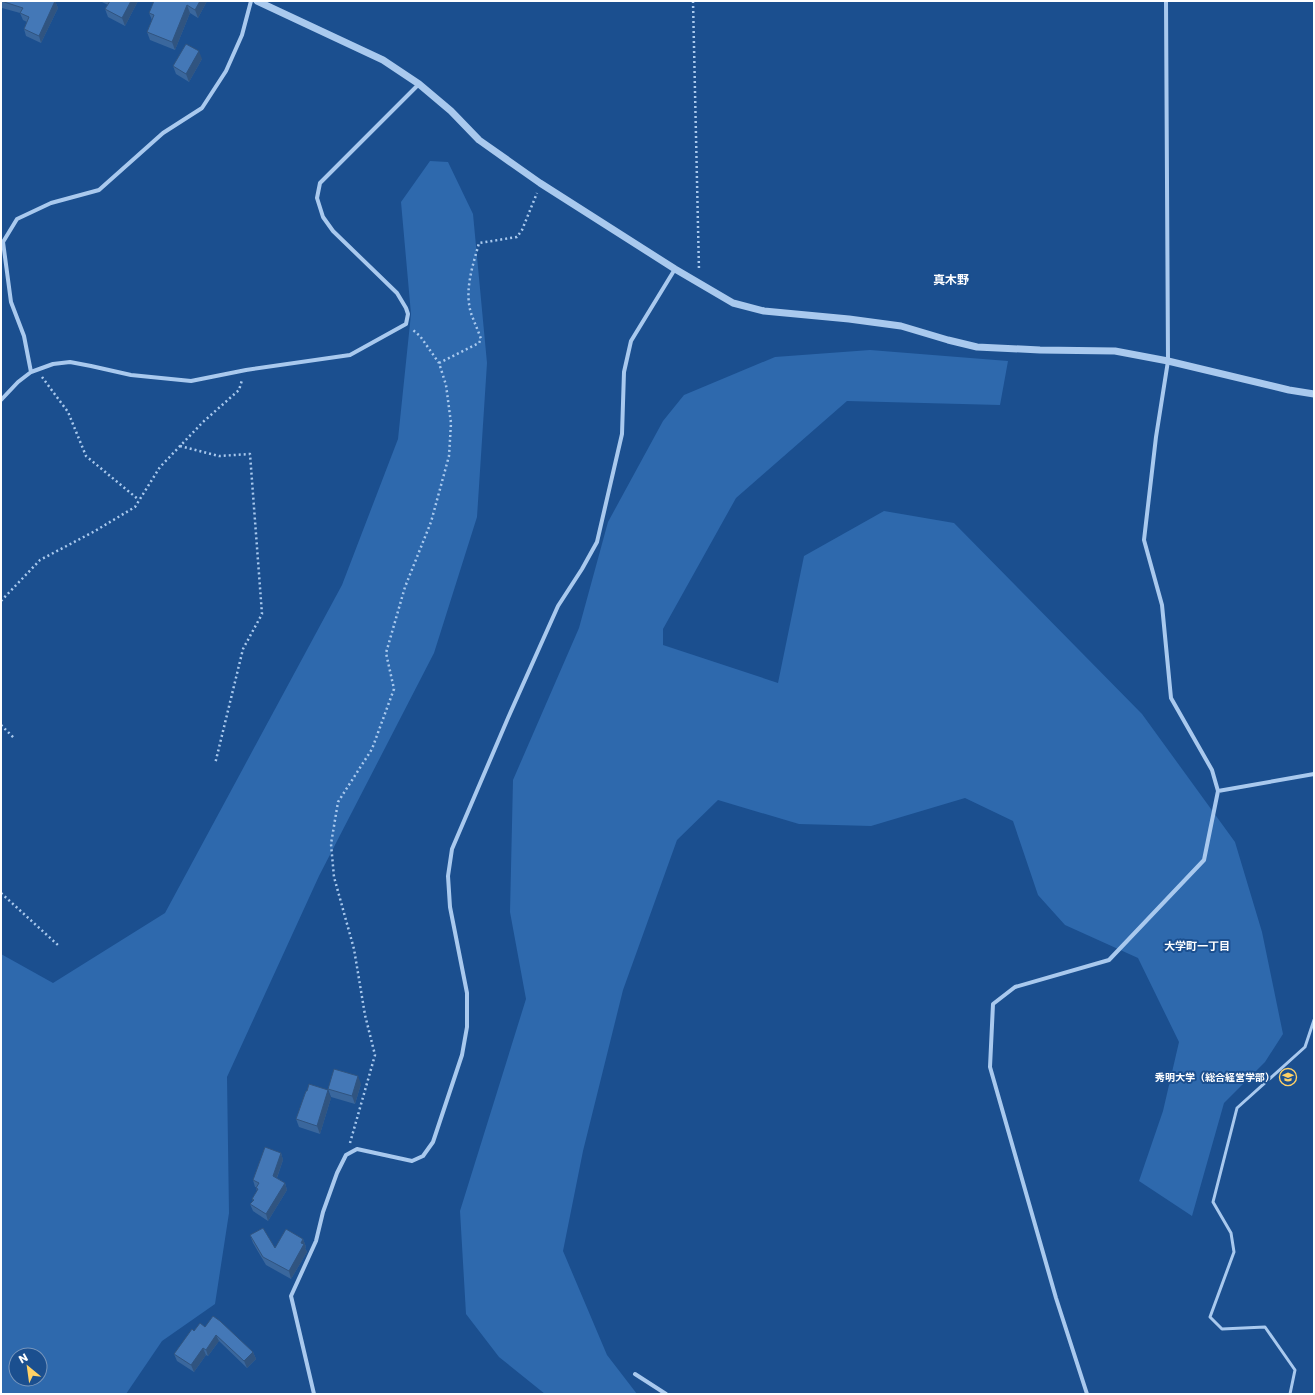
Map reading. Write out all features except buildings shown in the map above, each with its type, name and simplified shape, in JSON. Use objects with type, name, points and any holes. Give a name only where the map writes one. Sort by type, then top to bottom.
[{"type":"street","points":[[31,372],[24,336],[10,302],[3,242],[18,219],[51,203],[99,190],[163,134],[202,108],[226,71],[242,35],[251,1]]},
{"type":"street","points":[[257,1],[383,60],[419,84],[451,112],[479,140],[540,183],[699,284],[733,303],[764,311],[901,326],[977,347],[1115,351],[1168,361],[1289,390],[1314,394]]},
{"type":"street","points":[[1087,1394],[1056,1298],[990,1067],[993,1004],[1015,987],[1109,960],[1204,860],[1218,791],[1212,770],[1171,698],[1162,605],[1144,540],[1156,437],[1168,361],[1166,1]]},
{"type":"street","points":[[1,400],[18,382],[31,372],[53,364],[70,362],[131,375],[191,381],[246,370],[350,355],[406,324],[408,314],[397,293],[333,231],[323,217],[317,198],[320,183],[419,84]]},
{"type":"street","points":[[314,1394],[291,1296],[316,1241],[323,1212],[337,1173],[346,1155],[357,1149],[412,1161],[423,1156],[433,1142],[462,1055],[467,1027],[467,993],[450,907],[448,876],[452,849],[558,606],[582,569],[597,542],[622,434],[624,372],[632,341],[675,269]]},
{"type":"street","points":[[1218,791],[1314,774]]},
{"type":"street","points":[[635,1374],[666,1394]]},
{"type":"lane","points":[[1290,1394],[1295,1370],[1265,1326],[1222,1329],[1210,1317],[1234,1252],[1231,1233],[1213,1202],[1237,1108],[1305,1047],[1314,1020]]},
{"type":"path","points":[[693,1],[699,284]]},
{"type":"path","points":[[439,363],[479,343],[481,339],[471,312],[468,296],[471,273],[479,243],[517,237],[522,230],[540,183]]},
{"type":"path","points":[[346,1155],[375,1055],[365,1015],[354,949],[334,877],[331,844],[338,802],[372,749],[394,689],[386,653],[405,587],[431,522],[448,456],[451,423],[446,385],[439,363],[420,336],[406,324]]},
{"type":"path","points":[[37,370],[68,412],[86,456],[140,500]]},
{"type":"path","points":[[1,601],[40,560],[95,531],[135,507],[160,467],[203,422],[239,390],[246,370]]},
{"type":"path","points":[[180,446],[219,456],[250,454],[262,614],[243,649],[215,764]]},
{"type":"path","points":[[1,725],[14,739]]},
{"type":"path","points":[[1,893],[59,946]]},
{"type":"shaded area","points":[[430,161],[448,162],[473,214],[487,363],[477,517],[434,653],[319,876],[227,1077],[229,1213],[215,1304],[162,1341],[126,1394],[1,1394],[1,954],[53,983],[165,913],[342,585],[398,439],[411,314],[401,202]]},
{"type":"shaded area","points":[[870,350],[1008,361],[1000,405],[847,401],[736,498],[663,629],[663,645],[778,683],[804,556],[884,511],[954,523],[1142,714],[1235,842],[1262,932],[1283,1034],[1265,1062],[1224,1103],[1192,1216],[1139,1181],[1163,1111],[1179,1042],[1138,958],[1065,925],[1038,895],[1013,821],[965,798],[871,826],[799,824],[718,800],[677,840],[623,990],[583,1151],[563,1251],[607,1355],[637,1394],[545,1394],[499,1357],[466,1314],[460,1211],[526,999],[510,912],[513,780],[579,628],[608,522],[663,421],[684,395],[775,357]]},
{"type":"place","name":"秀明大学（総合経営学部）","points":[[1288,1077]]},
{"type":"district","name":"真木野","points":[[951,279]]},
{"type":"district","name":"大学町一丁目","points":[[1197,946]]}]
